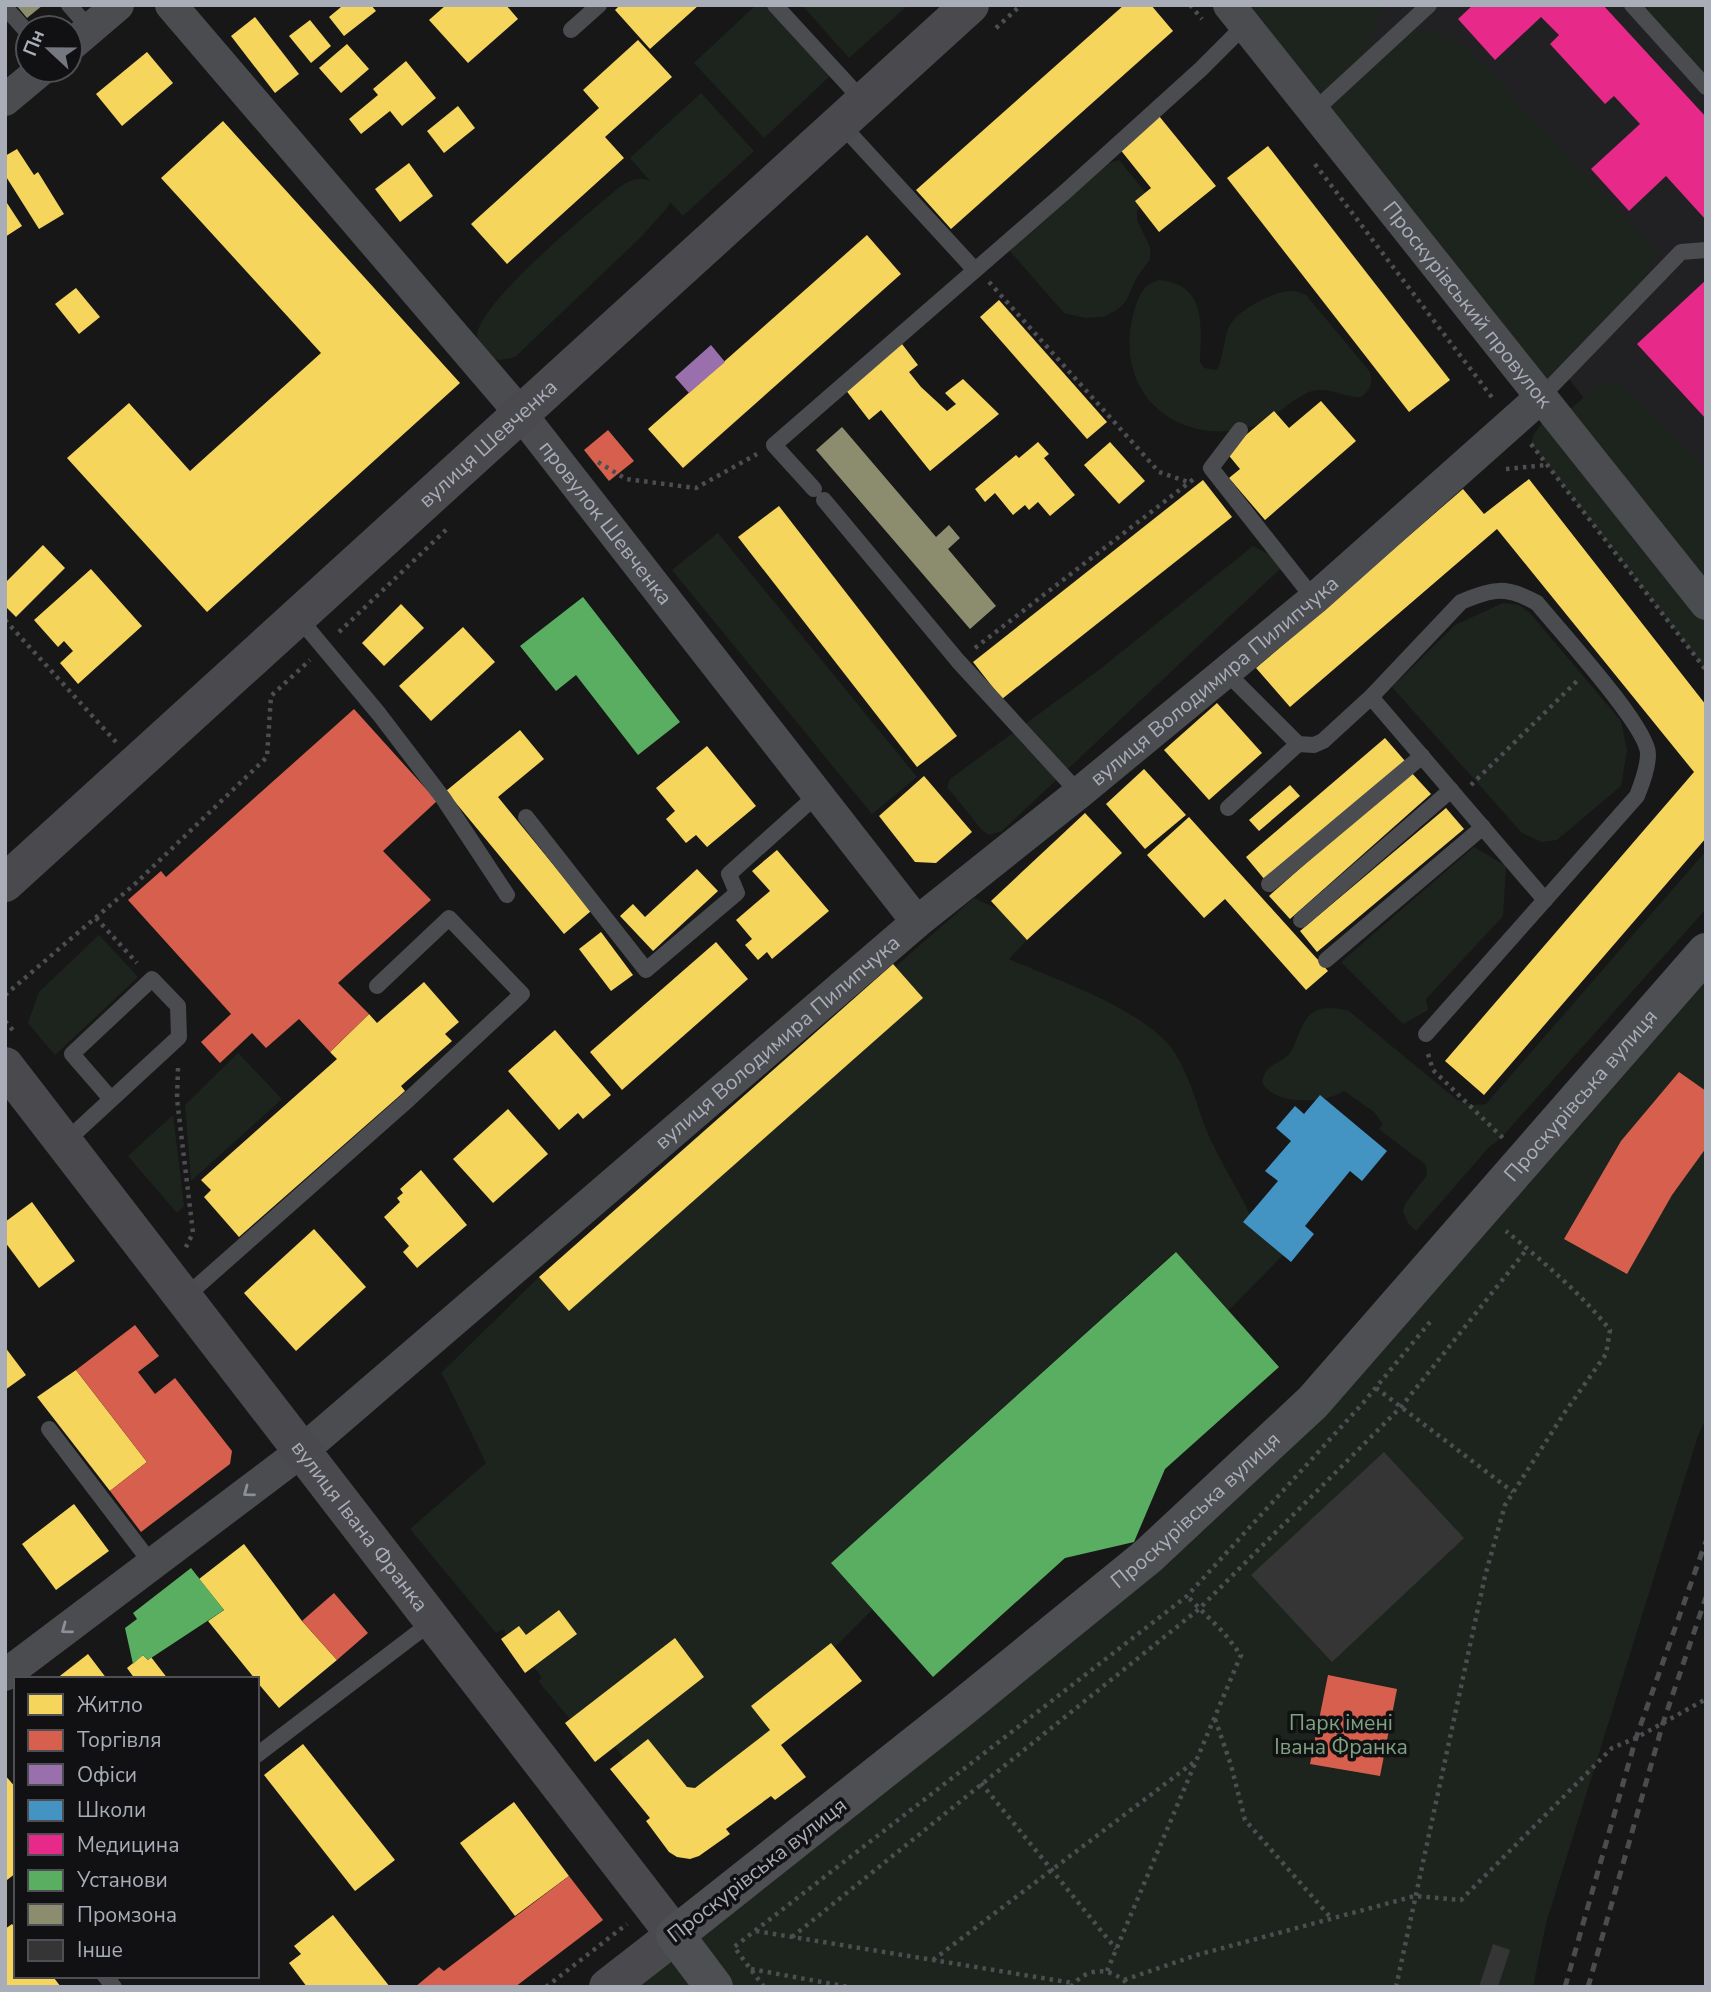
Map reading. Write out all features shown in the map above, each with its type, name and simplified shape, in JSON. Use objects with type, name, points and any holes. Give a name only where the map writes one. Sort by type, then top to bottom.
[{"type":"main road","name":"вулиця Шевченка","points":[[5,883],[970,5]]},
{"type":"main road","name":"Проскурівська вулиця","points":[[608,1987],[959,1710],[1148,1556],[1313,1402],[1706,952]]},
{"type":"main road","name":"вулиця Івана Франка","points":[[5,1066],[714,1987]]},
{"type":"street","points":[[84,34],[118,5]]},
{"type":"street","name":"провулок Шевченка","points":[[171,5],[521,414],[917,922]]},
{"type":"street","name":"Проскурівський провулок","points":[[1233,25],[1314,111],[1706,604]]},
{"type":"street","points":[[5,100],[24,84]]},
{"type":"street","name":"вулиця Володимира Пилипчука","points":[[5,1675],[302,1451],[917,922],[1079,793],[1314,598],[1541,397]]},
{"type":"lane","points":[[571,30],[599,5]]},
{"type":"lane","points":[[775,5],[852,113],[974,269]]},
{"type":"lane","points":[[1314,111],[1429,5]]},
{"type":"lane","points":[[1632,5],[1706,87]]},
{"type":"lane","points":[[1079,793],[958,661],[774,445],[1065,192],[1201,69],[1233,25]]},
{"type":"lane","points":[[1541,397],[1681,251],[1706,250]]},
{"type":"lane","points":[[1240,430],[1211,468],[1314,598]]},
{"type":"lane","points":[[1226,671],[1298,744],[1314,745],[1323,741],[1371,697],[1461,602],[1497,589],[1518,593],[1537,603],[1636,722],[1648,753],[1645,774],[1637,796],[1426,1034]]},
{"type":"lane","points":[[298,617],[379,714],[443,798],[507,895]]},
{"type":"lane","points":[[1371,697],[1545,900]]},
{"type":"lane","points":[[1228,807],[1298,744]]},
{"type":"lane","points":[[1269,884],[1422,756]]},
{"type":"lane","points":[[526,817],[646,971],[737,893],[729,874],[817,794]]},
{"type":"lane","points":[[1301,920],[1455,794]]},
{"type":"lane","points":[[1326,960],[1483,827]]},
{"type":"lane","points":[[184,1298],[399,1108],[522,994],[449,918],[377,986]]},
{"type":"lane","points":[[64,1143],[179,1037],[178,1006],[152,979],[72,1054],[111,1099]]},
{"type":"lane","points":[[49,1429],[152,1564]]},
{"type":"lane","points":[[259,1753],[433,1621]]},
{"type":"path","points":[[1189,5],[1233,25]]},
{"type":"path","points":[[1308,155],[1501,409],[1706,670]]},
{"type":"path","points":[[974,269],[1000,292],[1159,471],[1189,482]]},
{"type":"path","points":[[592,459],[626,479],[696,488],[774,445]]},
{"type":"path","points":[[958,661],[1189,482],[1211,468]]},
{"type":"path","points":[[5,995],[135,884],[267,757],[271,696],[456,520]]},
{"type":"path","points":[[5,620],[117,742]]},
{"type":"path","points":[[1455,794],[1590,668]]},
{"type":"path","points":[[96,918],[152,979]]},
{"type":"path","points":[[1426,1034],[1433,1070],[1504,1138],[1496,1146]]},
{"type":"path","points":[[179,1037],[177,1099],[192,1233],[181,1260]]},
{"type":"path","points":[[1396,1987],[1485,1576],[1505,1505],[1606,1354],[1610,1330],[1598,1314],[1506,1231]]},
{"type":"path","points":[[792,1937],[1199,1609],[1401,1407],[1527,1248]]},
{"type":"path","points":[[1376,1388],[1513,1492]]},
{"type":"path","points":[[1107,1971],[1241,1655],[1187,1596]]},
{"type":"path","points":[[1124,1980],[1197,1955],[1415,1896],[1461,1900],[1612,1748],[1636,1738],[1706,1699]]},
{"type":"path","points":[[1214,1717],[1231,1765],[1245,1821],[1332,1919]]},
{"type":"path","points":[[933,1960],[1196,1760]]},
{"type":"path","points":[[981,1783],[1116,1949]]},
{"type":"path","points":[[545,1987],[631,1921]]},
{"type":"path","points":[[756,1930],[1072,1985],[1088,1972],[1107,1971],[1124,1980],[1130,1987]]},
{"type":"path","points":[[734,1947],[764,1987]]},
{"type":"path","points":[[750,1969],[849,1987]]},
{"type":"shaded area","points":[[1272,5],[1706,5],[1706,552]]},
{"type":"green space","points":[[756,5],[765,5],[831,75],[764,138],[694,63]]},
{"type":"green space","points":[[802,5],[908,5],[849,58]]},
{"type":"green space","points":[[1241,5],[1383,5],[1368,45],[1356,65],[1322,96],[1310,92]]},
{"type":"green space","points":[[1640,5],[1706,5],[1706,81]]},
{"type":"green space","points":[[1435,31],[1465,46],[1659,253],[1640,285],[1541,397],[1314,111],[1398,34]]},
{"type":"green space","points":[[701,93],[754,151],[683,216],[670,202],[641,237],[515,357],[501,360],[490,358],[479,345],[477,336],[482,321],[496,302],[537,259],[617,189],[633,180],[650,181],[630,158]]},
{"type":"green space","points":[[1119,160],[1146,193],[1137,212],[1137,220],[1150,247],[1150,259],[1137,277],[1126,301],[1118,309],[1104,317],[1085,318],[1064,313],[1009,250],[1104,165]]},
{"type":"green space","points":[[1159,280],[1175,283],[1193,298],[1200,321],[1200,362],[1204,368],[1217,370],[1229,327],[1239,314],[1268,297],[1296,291],[1306,295],[1370,372],[1369,389],[1361,397],[1322,390],[1309,392],[1261,423],[1229,431],[1184,425],[1149,400],[1137,381],[1131,359],[1130,333],[1137,303],[1146,287]]},
{"type":"green space","points":[[1612,381],[1623,386],[1706,468],[1706,670],[1531,444],[1534,434],[1543,422],[1563,414],[1593,390]]},
{"type":"green space","points":[[718,533],[917,777],[872,814],[672,570]]},
{"type":"green space","points":[[1253,546],[1278,559],[1280,569],[1002,831],[989,835],[982,830],[947,787],[950,779],[1099,670]]},
{"type":"green space","points":[[1503,603],[1519,605],[1530,613],[1621,721],[1627,750],[1621,786],[1557,840],[1542,842],[1522,833],[1392,687],[1455,625]]},
{"type":"green space","points":[[1474,847],[1506,866],[1503,916],[1426,999],[1428,1010],[1403,1024],[1341,962]]},
{"type":"green space","points":[[1706,851],[1706,909],[1416,1231],[1403,1212],[1405,1204],[1427,1175],[1426,1165],[1379,1129],[1383,1124],[1374,1112],[1344,1091],[1312,1100],[1288,1099],[1268,1090],[1262,1082],[1267,1070],[1291,1051],[1306,1019],[1317,1010],[1331,1008],[1349,1011],[1457,1100],[1474,1105],[1486,1104]]},
{"type":"green space","points":[[974,898],[1000,910],[1027,940],[1009,959],[1116,1006],[1154,1031],[1169,1045],[1187,1077],[1213,1144],[1250,1215],[1244,1223],[1283,1255],[1228,1311],[1175,1252],[832,1562],[873,1609],[835,1647],[831,1643],[752,1706],[770,1731],[695,1788],[687,1787],[648,1739],[624,1758],[615,1747],[595,1762],[565,1723],[570,1719],[538,1681],[542,1678],[534,1667],[525,1673],[501,1639],[507,1635],[503,1629],[496,1633],[410,1529],[486,1463],[441,1373],[539,1277],[893,964],[896,966]]},
{"type":"green space","points":[[99,935],[138,977],[55,1055],[28,1023],[39,992]]},
{"type":"green space","name":"Парк імені Івана Франка","points":[[1706,970],[1706,1419],[1698,1436],[1546,1923],[1533,1987],[731,1987],[693,1937],[1157,1565]]},
{"type":"green space","points":[[238,1053],[282,1099],[191,1181],[185,1105]]},
{"type":"green space","points":[[173,1115],[184,1206],[177,1213],[128,1156]]},
{"type":"green space","points":[[673,1952],[698,1987],[627,1987]]},
{"type":"building: Житло","points":[[339,5],[371,5],[376,11],[344,36],[329,17],[341,7]]},
{"type":"building: Житло","points":[[446,5],[506,5],[518,19],[468,63],[429,20]]},
{"type":"building: Житло","points":[[620,5],[699,5],[650,49],[615,10]]},
{"type":"building: Житло","points":[[1124,5],[1151,5],[1173,31],[951,229],[916,190]]},
{"type":"building: Житло","points":[[255,17],[299,74],[275,93],[231,36]]},
{"type":"building: Житло","points":[[310,20],[331,46],[311,63],[289,36]]},
{"type":"building: Житло","points":[[638,40],[672,77],[605,137],[624,158],[507,264],[471,224],[599,108],[583,90]]},
{"type":"building: Житло","points":[[347,44],[369,69],[341,93],[319,68]]},
{"type":"building: Житло","points":[[147,52],[173,83],[122,126],[96,94]]},
{"type":"building: Житло","points":[[406,61],[436,98],[402,126],[390,111],[361,134],[349,119],[378,95],[373,89]]},
{"type":"building: Житло","points":[[458,106],[475,128],[444,153],[427,131]]},
{"type":"building: Житло","points":[[1159,116],[1216,186],[1159,232],[1135,201],[1151,188],[1119,148]]},
{"type":"building: Житло","points":[[223,121],[460,383],[207,612],[67,458],[129,403],[190,471],[321,353],[161,178]]},
{"type":"building: Житло","points":[[1268,146],[1450,380],[1409,412],[1227,178]]},
{"type":"building: Житло","points":[[17,149],[34,175],[38,172],[64,214],[39,229],[5,175],[5,156]]},
{"type":"building: Житло","points":[[409,163],[433,196],[400,222],[375,189]]},
{"type":"building: Житло","points":[[5,200],[22,226],[5,237]]},
{"type":"building: Житло","points":[[867,235],[901,274],[683,468],[648,429]]},
{"type":"building: Житло","points":[[76,288],[100,317],[79,334],[55,304]]},
{"type":"building: Житло","points":[[999,300],[1107,422],[1087,439],[980,317]]},
{"type":"building: Житло","points":[[902,344],[918,365],[909,372],[947,411],[956,404],[945,393],[963,379],[999,414],[930,471],[881,410],[869,420],[845,389]]},
{"type":"building: Житло","points":[[1321,401],[1356,441],[1265,520],[1229,478],[1240,469],[1226,452],[1274,411],[1289,428]]},
{"type":"building: Житло","points":[[1038,442],[1049,454],[1044,458],[1075,495],[1050,516],[1038,502],[1029,510],[1025,505],[1013,515],[995,493],[985,502],[975,489],[1016,455],[1019,458]]},
{"type":"building: Житло","points":[[1110,442],[1145,481],[1119,504],[1084,465]]},
{"type":"building: Житло","points":[[1529,479],[1706,705],[1706,838],[1484,1095],[1445,1061],[1694,772],[1497,529],[1290,707],[1256,668],[1463,489],[1484,514]]},
{"type":"building: Житло","points":[[1203,480],[1232,517],[1002,699],[973,662]]},
{"type":"building: Житло","points":[[779,506],[957,736],[917,767],[738,537]]},
{"type":"building: Житло","points":[[43,545],[65,568],[16,617],[5,606],[5,583]]},
{"type":"building: Житло","points":[[91,569],[142,626],[78,684],[60,663],[73,651],[64,641],[58,647],[34,620]]},
{"type":"building: Житло","points":[[401,604],[424,628],[384,666],[362,643]]},
{"type":"building: Житло","points":[[463,627],[495,662],[431,721],[399,686]]},
{"type":"building: Житло","points":[[1217,703],[1262,753],[1209,800],[1164,750]]},
{"type":"building: Житло","points":[[520,730],[544,759],[498,797],[591,911],[564,934],[446,791]]},
{"type":"building: Житло","points":[[1385,738],[1405,761],[1265,880],[1246,857]]},
{"type":"building: Житло","points":[[707,746],[756,806],[707,847],[696,835],[686,843],[666,819],[675,811],[656,788]]},
{"type":"building: Житло","points":[[1144,769],[1186,815],[1145,849],[1106,804]]},
{"type":"building: Житло","points":[[1410,771],[1431,794],[1290,919],[1269,896]]},
{"type":"building: Житло","points":[[924,776],[972,832],[936,863],[915,862],[879,816]]},
{"type":"building: Житло","points":[[1290,785],[1300,796],[1259,831],[1249,820]]},
{"type":"building: Житло","points":[[1446,808],[1464,829],[1317,952],[1300,931]]},
{"type":"building: Житло","points":[[1085,813],[1122,853],[1027,940],[991,901]]},
{"type":"building: Житло","points":[[1189,817],[1328,971],[1306,990],[1225,899],[1204,918],[1147,855]]},
{"type":"building: Житло","points":[[777,850],[829,911],[772,959],[767,952],[758,960],[745,945],[752,939],[736,920],[770,891],[752,871]]},
{"type":"building: Житло","points":[[697,869],[718,891],[653,951],[620,916],[633,904],[645,917]]},
{"type":"building: Житло","points":[[601,932],[633,975],[611,991],[579,949]]},
{"type":"building: Житло","points":[[716,942],[748,979],[622,1090],[590,1052]]},
{"type":"building: Житло","points":[[893,964],[923,998],[569,1311],[539,1277]]},
{"type":"building: Житло","points":[[424,982],[459,1022],[445,1034],[452,1041],[401,1086],[405,1091],[239,1237],[204,1197],[211,1190],[201,1180],[337,1059],[330,1052],[369,1014],[377,1023]]},
{"type":"building: Житло","points":[[555,1030],[611,1095],[583,1119],[578,1113],[559,1130],[508,1071]]},
{"type":"building: Житло","points":[[508,1109],[548,1154],[493,1203],[453,1159]]},
{"type":"building: Житло","points":[[421,1170],[467,1225],[417,1268],[403,1252],[409,1246],[384,1217],[400,1202],[397,1198],[403,1193],[400,1189]]},
{"type":"building: Житло","points":[[32,1202],[75,1261],[39,1288],[5,1242],[5,1222]]},
{"type":"building: Житло","points":[[314,1229],[366,1287],[296,1351],[244,1293]]},
{"type":"building: Житло","points":[[5,1347],[26,1375],[5,1390]]},
{"type":"building: Житло","points":[[76,1370],[147,1462],[110,1491],[37,1397]]},
{"type":"building: Житло","points":[[74,1504],[109,1551],[56,1590],[22,1544]]},
{"type":"building: Житло","points":[[244,1544],[302,1621],[337,1660],[279,1708],[259,1684],[259,1677],[253,1677],[208,1621],[224,1610],[199,1579]]},
{"type":"building: Житло","points":[[559,1610],[577,1634],[525,1673],[501,1639],[519,1626],[526,1635]]},
{"type":"building: Житло","points":[[675,1638],[704,1677],[595,1762],[565,1723]]},
{"type":"building: Житло","points":[[831,1643],[862,1681],[781,1745],[806,1777],[775,1800],[771,1796],[726,1829],[730,1834],[699,1856],[690,1859],[677,1857],[669,1852],[646,1821],[650,1818],[610,1769],[648,1739],[687,1787],[695,1788],[770,1730],[751,1706]]},
{"type":"building: Житло","points":[[88,1654],[105,1677],[59,1677]]},
{"type":"building: Житло","points":[[143,1655],[148,1660],[151,1657],[166,1677],[134,1677],[127,1668]]},
{"type":"building: Житло","points":[[303,1744],[395,1860],[355,1891],[264,1775]]},
{"type":"building: Житло","points":[[5,1775],[14,1786],[14,1875],[7,1880]]},
{"type":"building: Житло","points":[[514,1802],[569,1876],[515,1916],[460,1843]]},
{"type":"building: Житло","points":[[333,1915],[390,1987],[307,1987],[289,1963],[301,1954],[294,1946]]},
{"type":"building: Житло","points":[[12,1924],[14,1926],[14,1978],[54,1978],[61,1987],[5,1987],[5,1929]]},
{"type":"building: Торгівля","points":[[608,430],[634,461],[609,481],[584,450]]},
{"type":"building: Торгівля","points":[[354,709],[437,801],[383,851],[431,900],[338,983],[369,1014],[330,1052],[299,1019],[266,1048],[252,1033],[220,1063],[201,1042],[231,1014],[128,900],[161,871],[166,877]]},
{"type":"building: Торгівля","points":[[1679,1072],[1706,1091],[1706,1148],[1672,1195],[1627,1274],[1564,1239],[1621,1141]]},
{"type":"building: Торгівля","points":[[135,1325],[159,1356],[138,1372],[155,1394],[175,1378],[232,1451],[230,1464],[141,1532],[110,1491],[147,1462],[76,1370]]},
{"type":"building: Торгівля","points":[[334,1593],[368,1633],[337,1660],[302,1621]]},
{"type":"building: Торгівля","points":[[1328,1675],[1397,1689],[1380,1776],[1310,1764]]},
{"type":"building: Торгівля","points":[[569,1876],[603,1920],[515,1987],[415,1987],[439,1967],[444,1971]]},
{"type":"building: Офіси","points":[[711,345],[725,362],[689,393],[675,377]]},
{"type":"building: Школи","points":[[1320,1095],[1387,1151],[1362,1181],[1350,1171],[1305,1226],[1314,1234],[1291,1262],[1243,1222],[1278,1181],[1265,1171],[1291,1141],[1276,1128],[1295,1106],[1304,1114]]},
{"type":"building: Медицина","points":[[1473,5],[1603,5],[1706,117],[1706,220],[1666,176],[1629,211],[1591,169],[1640,124],[1614,96],[1605,104],[1550,44],[1559,35],[1541,17],[1495,60],[1458,19]]},
{"type":"building: Медицина","points":[[1706,280],[1706,419],[1637,344]]},
{"type":"building: Установи","points":[[583,597],[680,722],[638,755],[576,675],[556,691],[520,646]]},
{"type":"building: Установи","points":[[1176,1252],[1279,1367],[1165,1469],[1134,1542],[1065,1558],[933,1677],[831,1563]]},
{"type":"building: Установи","points":[[191,1568],[224,1610],[148,1660],[143,1655],[133,1664],[125,1628],[137,1619],[133,1613]]},
{"type":"building: Промзона","points":[[16,5],[43,5],[32,14],[24,14]]},
{"type":"building: Промзона","points":[[842,427],[936,537],[949,525],[960,538],[948,549],[996,606],[970,629],[816,450]]},
{"type":"building: Інше","points":[[1384,1452],[1464,1538],[1332,1662],[1251,1575]]},
{"type":"building: Інше","points":[[1493,1944],[1510,1950],[1498,1987],[1479,1987]]},
{"type":"railway","points":[[1565,1987],[1636,1738],[1706,1541]]},
{"type":"railway","points":[[1588,1987],[1663,1723],[1706,1597]]}]
